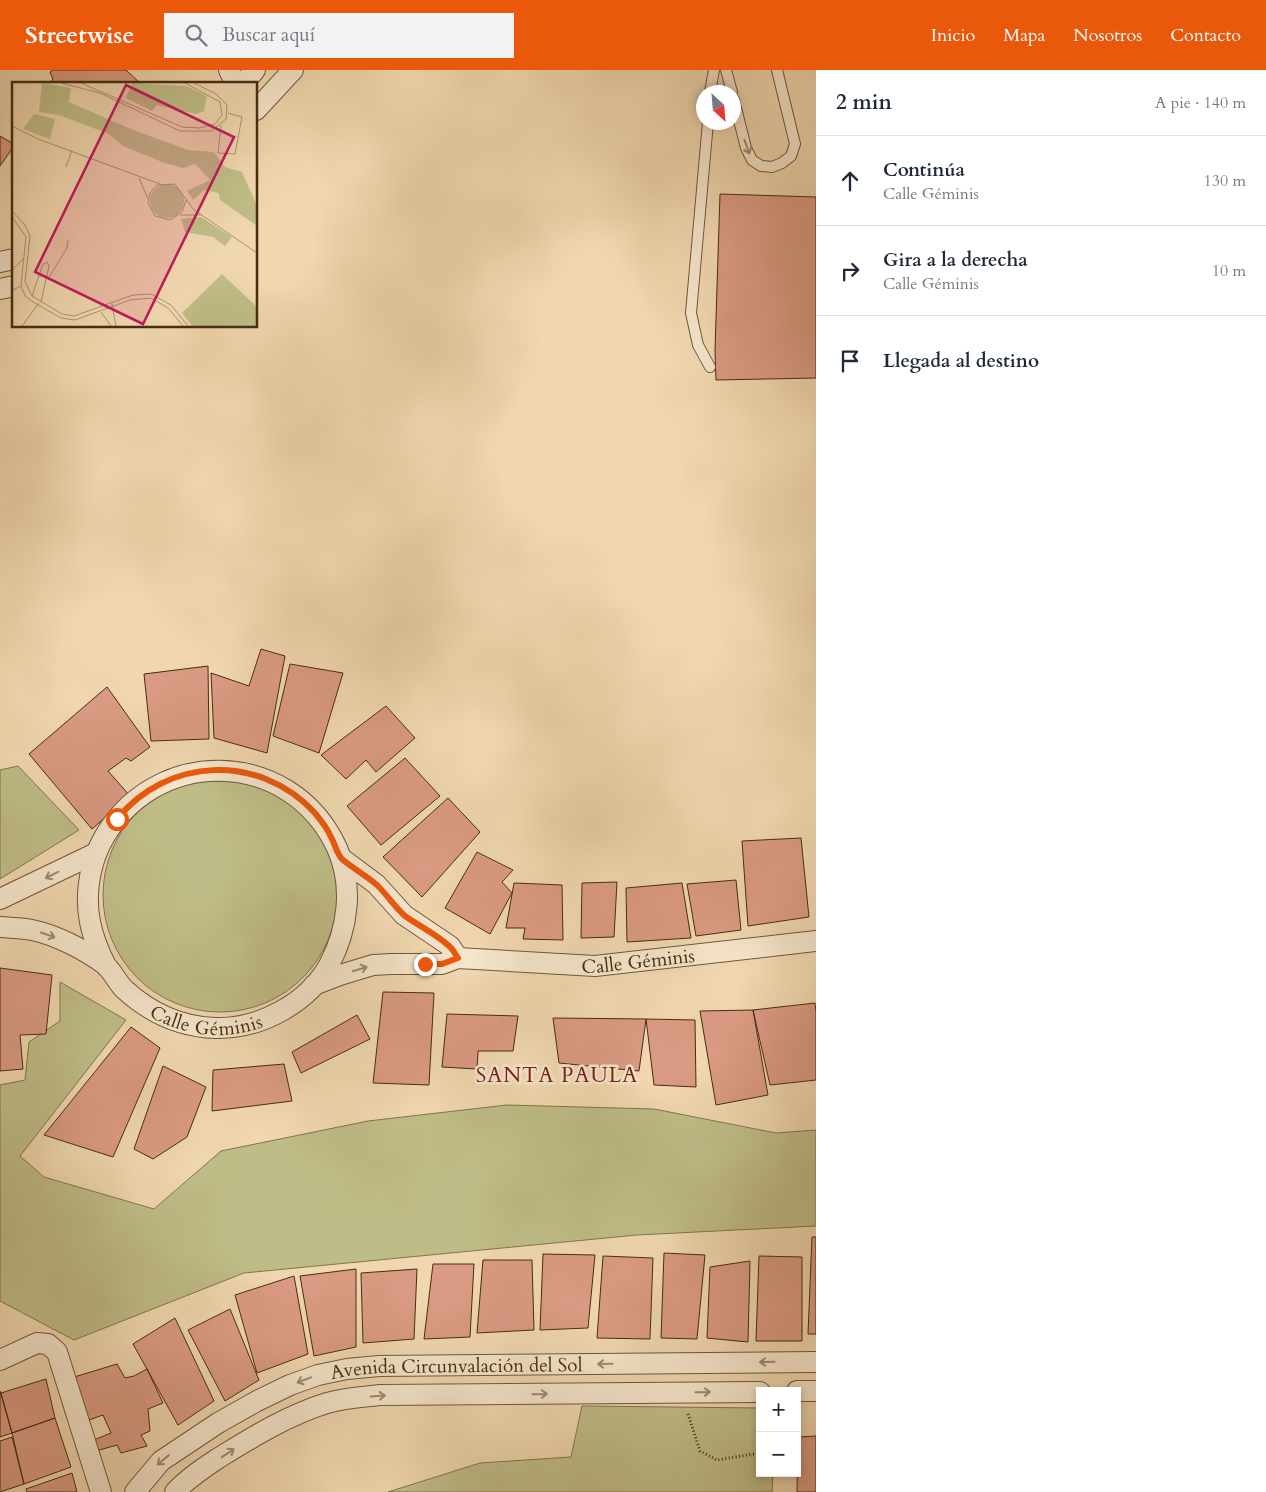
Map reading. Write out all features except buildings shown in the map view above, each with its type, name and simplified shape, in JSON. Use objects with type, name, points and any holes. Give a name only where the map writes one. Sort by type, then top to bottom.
[{"type":"street","points":[[229,70],[235,82]]},
{"type":"street","points":[[245,82],[255,70]]},
{"type":"street","points":[[258,107],[293,70]]},
{"type":"street","name":"Calle Géminis","points":[[221,770],[247,773],[272,781],[295,795],[314,812],[330,834],[341,858],[347,896],[346,915],[335,953],[326,970],[314,985],[294,1003],[271,1017],[245,1025],[218,1028],[192,1026],[166,1018],[142,1005],[122,987],[106,966],[96,945],[88,906],[90,876],[96,853],[108,830],[125,809],[145,792],[169,779],[194,772],[221,770]]},
{"type":"street","points":[[0,899],[96,853]]},
{"type":"street","name":"Calle Géminis","points":[[341,858],[376,884],[404,914],[450,946],[458,958]]},
{"type":"street","name":"Calle Géminis","points":[[0,927],[34,930],[59,939],[106,966]]},
{"type":"street","name":"Calle Géminis","points":[[314,985],[373,965],[442,964],[458,958],[595,966],[816,941]]},
{"type":"street","points":[[0,1360],[37,1343],[48,1344],[57,1352],[101,1492]]},
{"type":"street","name":"Avenida Circunvalación del Sol","points":[[135,1492],[161,1461],[218,1423],[290,1385],[318,1375],[346,1369],[379,1366],[816,1362]]},
{"type":"street","points":[[801,1391],[816,1391]]},
{"type":"street","name":"Avenida Circunvalación del Sol","points":[[175,1492],[184,1482],[207,1466],[236,1447],[273,1427],[327,1403],[351,1398],[380,1395],[756,1392]]},
{"type":"lane","points":[[711,85],[714,70]]},
{"type":"lane","points":[[726,70],[730,85]]},
{"type":"lane","points":[[741,128],[746,148],[752,160],[761,166],[772,167],[782,163],[791,156],[795,144],[777,70]]},
{"type":"lane","points":[[707,130],[691,313],[698,345],[710,368]]},
{"type":"path","points":[[686,1408],[700,1451],[717,1460],[756,1454]]},
{"type":"shaded area","points":[[18,766],[79,830],[0,879],[0,770]]},
{"type":"shaded area","points":[[220,778],[243,780],[265,787],[285,798],[303,812],[317,830],[328,850],[335,872],[337,895],[335,918],[328,940],[317,960],[303,978],[285,992],[265,1003],[243,1010],[220,1012],[197,1010],[175,1003],[155,992],[137,978],[123,960],[112,940],[105,918],[103,895],[105,872],[112,850],[123,830],[137,812],[155,798],[175,787],[197,780]]},
{"type":"shaded area","points":[[60,982],[126,1020],[20,1156],[44,1177],[154,1209],[221,1151],[368,1121],[507,1105],[654,1109],[776,1133],[816,1130],[816,1226],[637,1235],[244,1273],[74,1340],[0,1301],[0,1085],[25,1080],[29,1042],[60,1021]]},
{"type":"shaded area","points":[[582,1406],[756,1408],[756,1477],[773,1477],[772,1492],[388,1492],[480,1463],[571,1457]]},
{"type":"district","name":"SANTA PAULA","points":[[557,1075]]},
{"type":"route","points":[[117,819],[125,809],[145,792],[169,779],[194,772],[221,770],[247,773],[272,781],[295,795],[314,812],[330,834],[341,858],[376,884],[404,914],[450,946],[458,958],[442,964],[425,964]]}]
